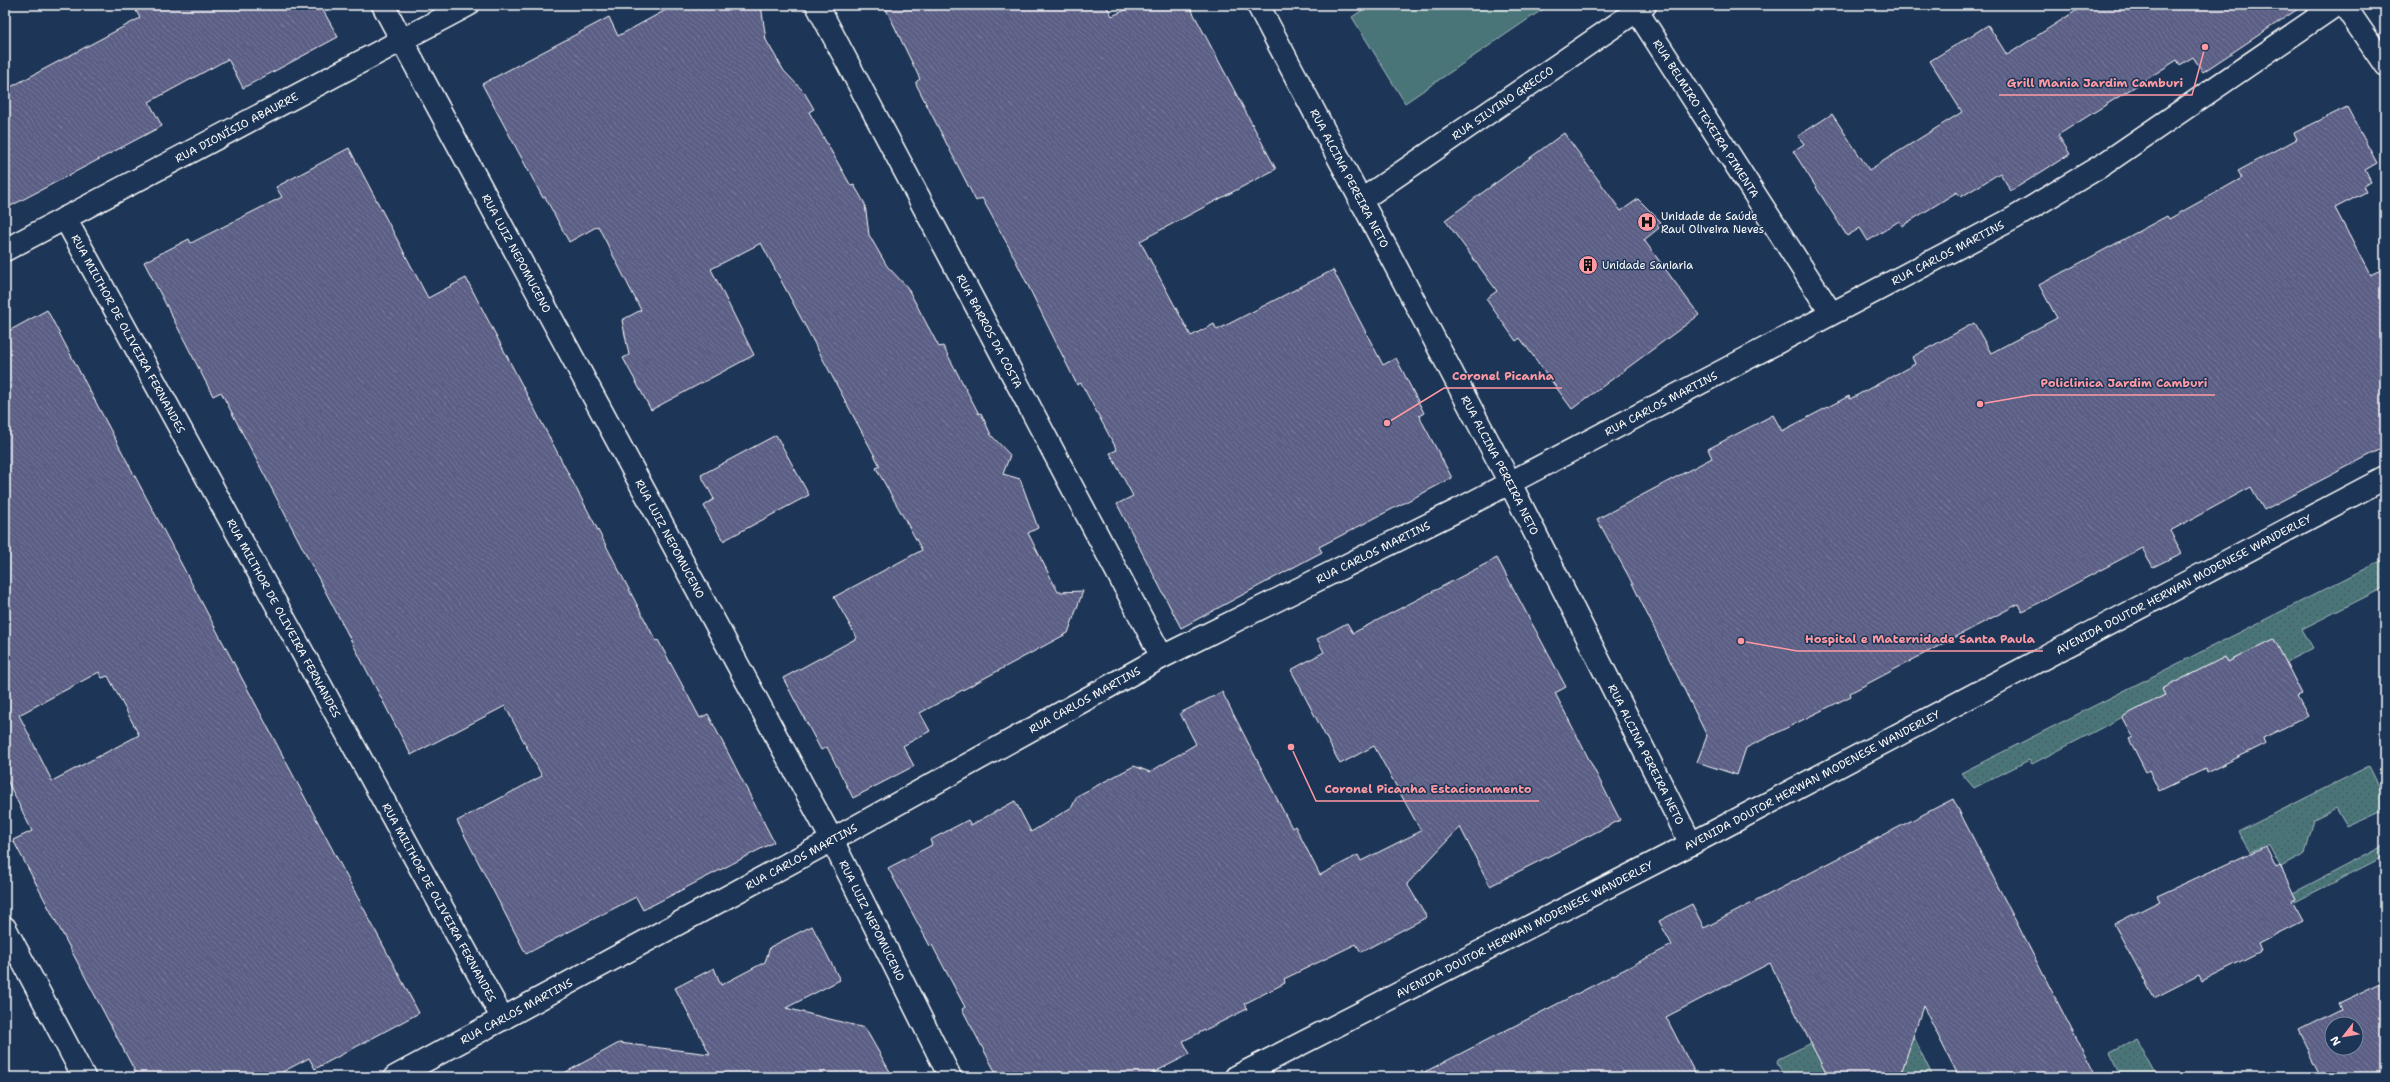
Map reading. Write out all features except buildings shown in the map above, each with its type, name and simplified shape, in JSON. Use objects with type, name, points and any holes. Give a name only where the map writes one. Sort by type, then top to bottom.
[{"type":"street","name":"RUA LUIZ NEPOMUCENO","points":[[383,5],[400,40],[832,840],[950,1077]]},
{"type":"street","name":"RUA DIONÍSIO ABAURRE","points":[[5,250],[468,5]]},
{"type":"street","name":"RUA BARROS DA COSTA","points":[[818,5],[1162,657]]},
{"type":"street","name":"RUA ALCINA PEREIRA NETO","points":[[1258,5],[1509,481],[1690,844]]},
{"type":"street","name":"RUA CARLOS MARTINS","points":[[395,1077],[832,840],[1162,657],[1458,510],[1509,481],[2014,218],[2104,164],[2336,5]]},
{"type":"street","points":[[2344,5],[2385,65]]},
{"type":"street","name":"RUA SILVINO GRECCO","points":[[1360,201],[1638,7]]},
{"type":"street","name":"RUA BELMIRO TEXEIRA PIMENTA","points":[[1638,7],[1831,312]]},
{"type":"street","name":"RUA MILTHOR DE OLIVEIRA FERNANDES","points":[[65,218],[502,1019]]},
{"type":"street","name":"AVENIDA DOUTOR HERWAN MODENESE WANDERLEY","points":[[1236,1077],[1690,844],[2385,478]]},
{"type":"street","points":[[5,928],[84,1077]]},
{"type":"green space","points":[[1370,5],[1549,5],[1405,103],[1352,17]]},
{"type":"green space","points":[[2385,559],[2385,587],[2302,629],[2313,648],[2286,662],[2270,641],[2228,662],[2225,657],[2162,689],[2165,695],[2032,764],[2029,760],[1974,788],[1961,773]]},
{"type":"green space","points":[[2369,766],[2385,798],[2385,810],[2347,827],[2336,808],[2314,819],[2305,854],[2281,867],[2268,843],[2250,852],[2238,832]]},
{"type":"green space","points":[[2385,845],[2385,856],[2295,902],[2291,894]]},
{"type":"green space","points":[[1899,1007],[1933,1077],[1785,1077],[1777,1063],[1778,1059],[1818,1040]]},
{"type":"green space","points":[[2137,1039],[2158,1077],[2122,1077],[2110,1053]]},
{"type":"place","name":"Grill Mania Jardim Camburi","points":[[2205,47]]},
{"type":"place","name":"Unidade de Saúde Raul Oliveira Neves","points":[[1647,222]]},
{"type":"place","name":"Unidade Saniaria","points":[[1588,265]]},
{"type":"place","name":"Policlinica Jardim Camburi","points":[[1980,404]]},
{"type":"place","name":"Coronel Picanha","points":[[1387,423]]},
{"type":"place","name":"Hospital e Maternidade Santa Paula","points":[[1741,641]]},
{"type":"place","name":"Coronel Picanha Estacionamento","points":[[1291,747]]}]
